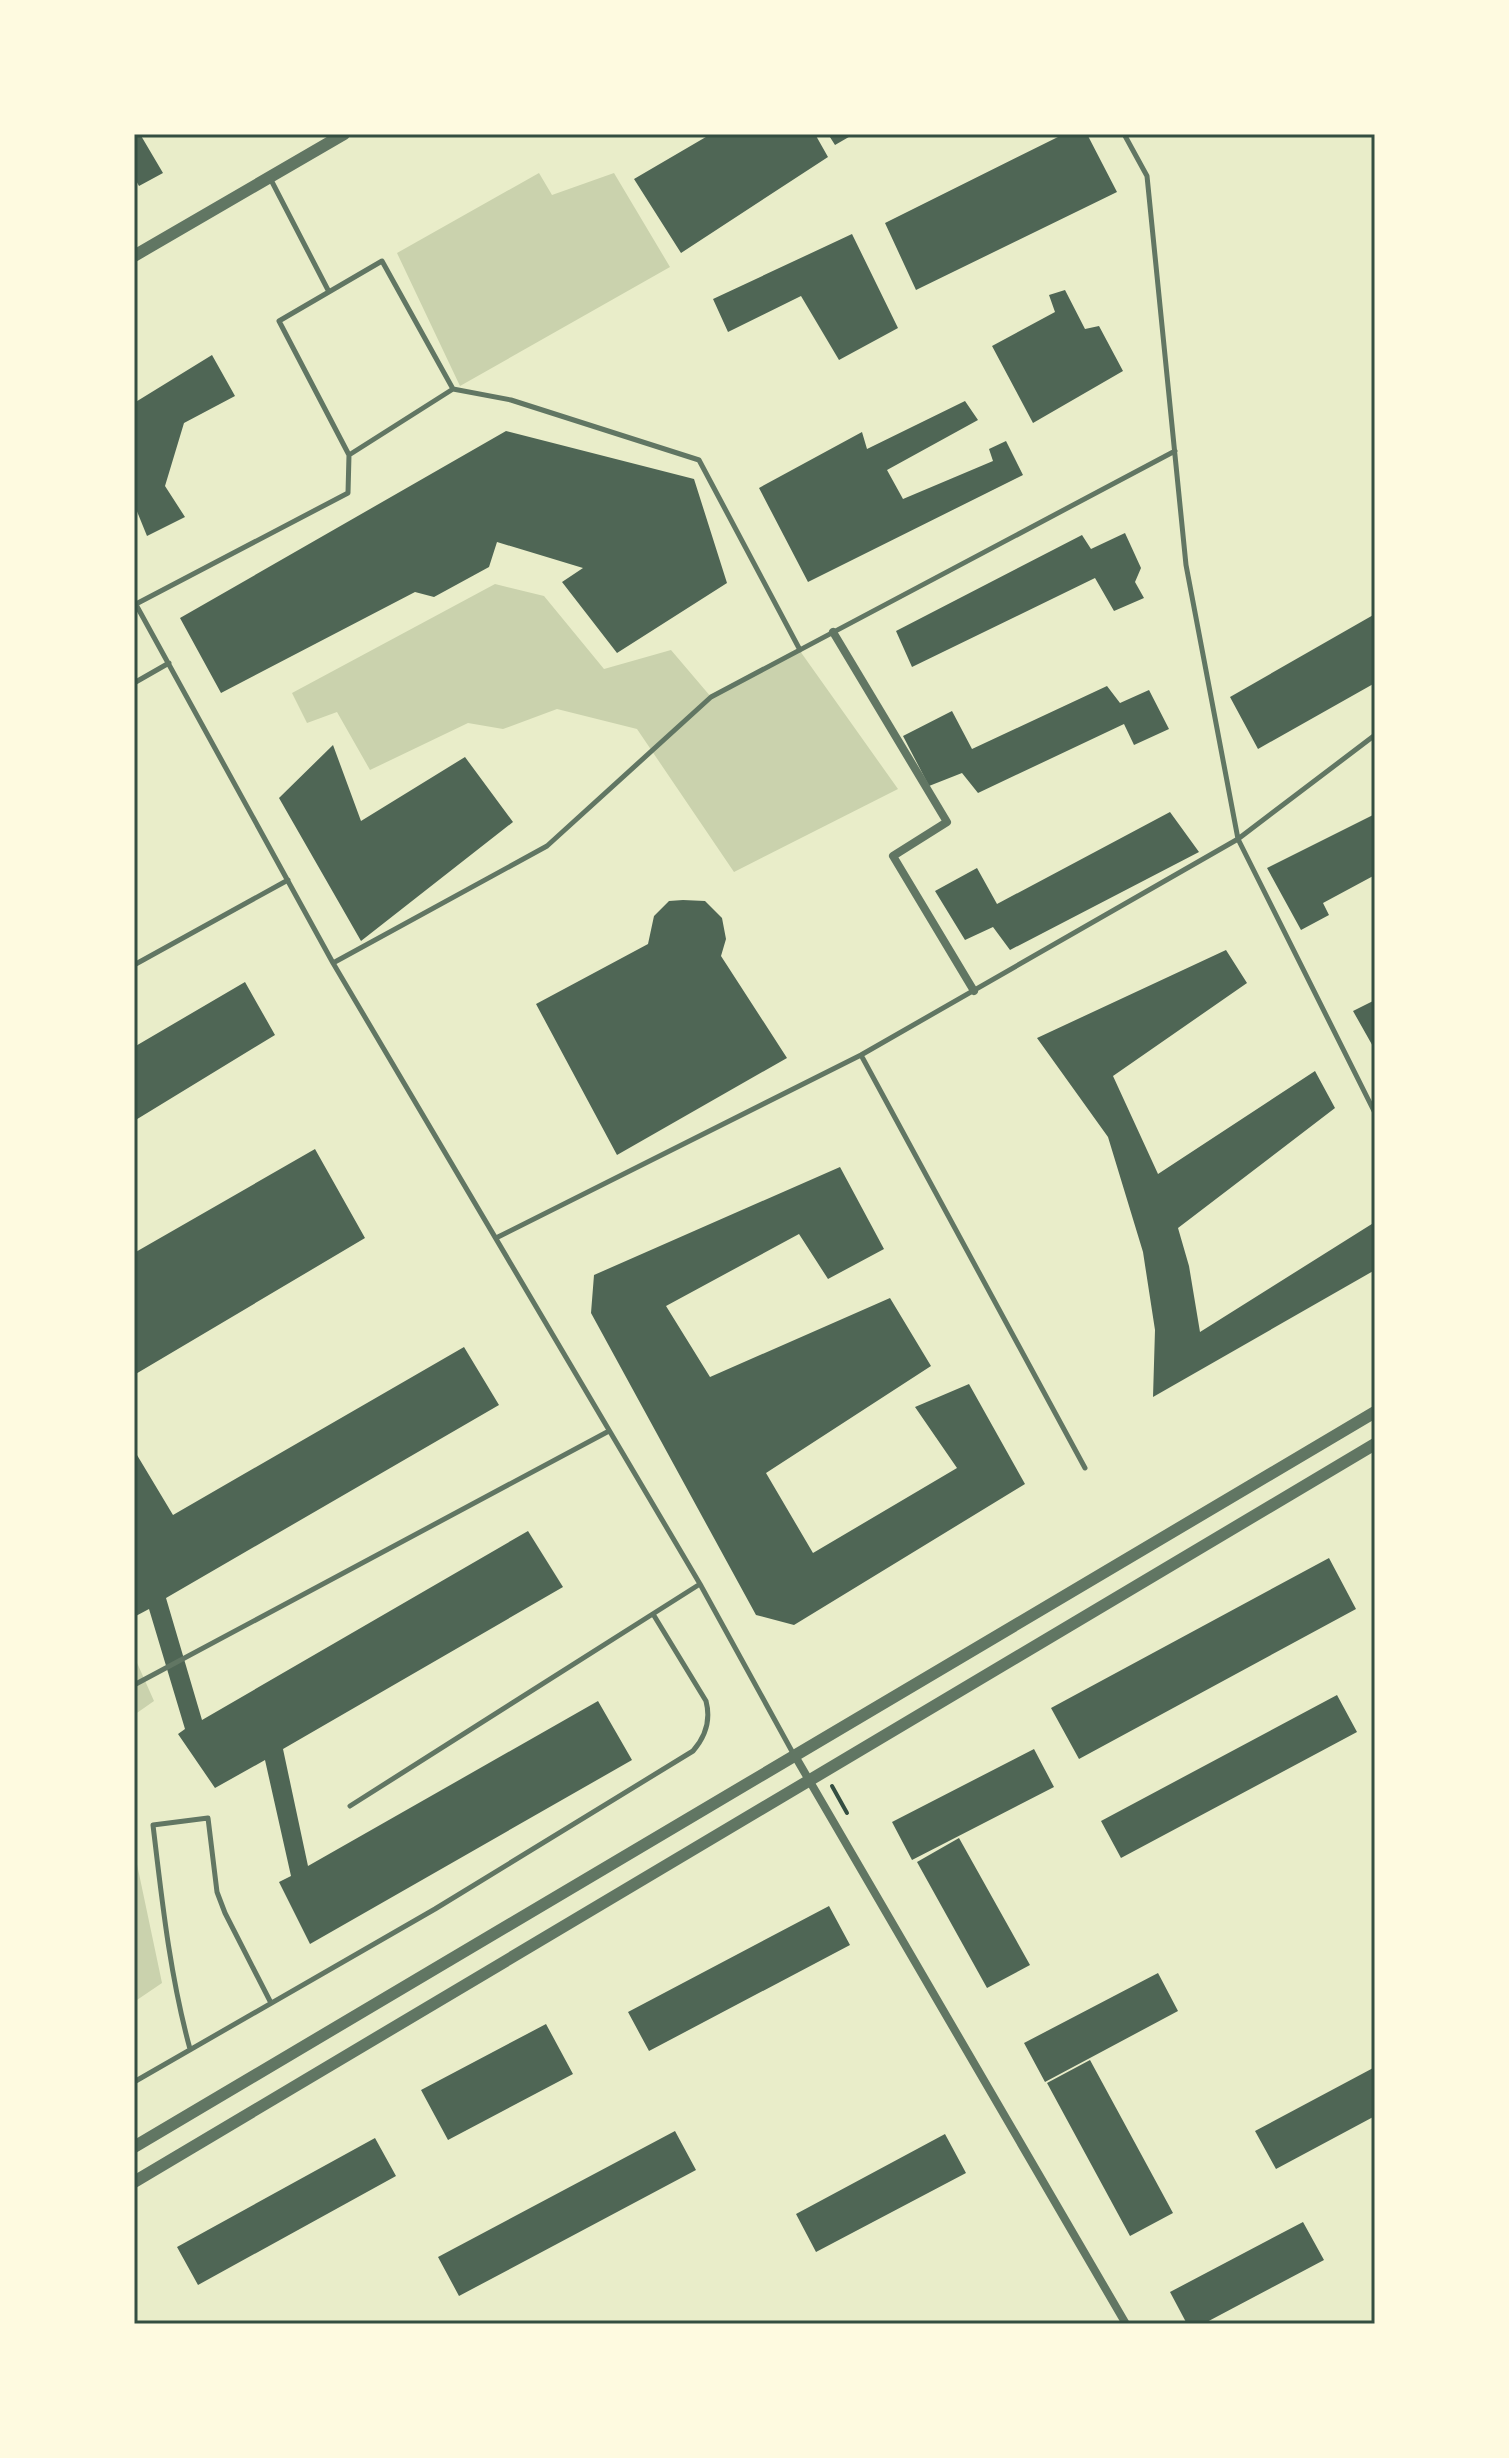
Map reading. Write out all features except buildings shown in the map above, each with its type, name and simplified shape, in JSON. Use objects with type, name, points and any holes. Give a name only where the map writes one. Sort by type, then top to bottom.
[{"type":"street","points":[[134,256],[344,134]]},
{"type":"street","points":[[833,632],[947,822],[893,856],[974,991]]},
{"type":"street","points":[[134,2147],[1375,1412]]},
{"type":"street","points":[[134,2182],[1375,1444]]},
{"type":"street","points":[[795,1756],[1126,2324]]},
{"type":"lane","points":[[1124,134],[1147,176],[1186,565],[1238,839],[1375,1113]]},
{"type":"lane","points":[[269,177],[328,290]]},
{"type":"lane","points":[[453,389],[382,261],[279,321],[349,455],[348,493],[135,602],[333,963],[700,1584],[795,1756]]},
{"type":"lane","points":[[349,455],[453,389],[511,400],[699,460],[800,650]]},
{"type":"lane","points":[[333,963],[547,846],[711,697],[1175,451]]},
{"type":"lane","points":[[134,683],[169,663]]},
{"type":"lane","points":[[496,1238],[861,1055],[974,991],[1238,839],[1375,735]]},
{"type":"lane","points":[[134,965],[288,880]]},
{"type":"lane","points":[[861,1055],[1085,1468]]},
{"type":"lane","points":[[134,1685],[609,1431]]},
{"type":"lane","points":[[350,1806],[700,1584]]},
{"type":"lane","points":[[134,2082],[435,1909],[693,1751],[704,1739],[709,1711],[693,1675],[653,1614]]},
{"type":"lane","points":[[190,2049],[175,1994],[153,1825],[208,1818],[217,1892],[271,2003]]},
{"type":"green space","points":[[539,173],[552,195],[614,173],[670,267],[460,386],[397,253]]},
{"type":"green space","points":[[495,584],[544,596],[604,669],[671,650],[711,697],[800,651],[898,789],[734,872],[637,729],[557,709],[503,729],[468,723],[370,770],[337,712],[307,723],[292,693]]},
{"type":"green space","points":[[134,1656],[154,1701],[134,1715]]},
{"type":"green space","points":[[134,1850],[162,1983],[134,2002]]}]
